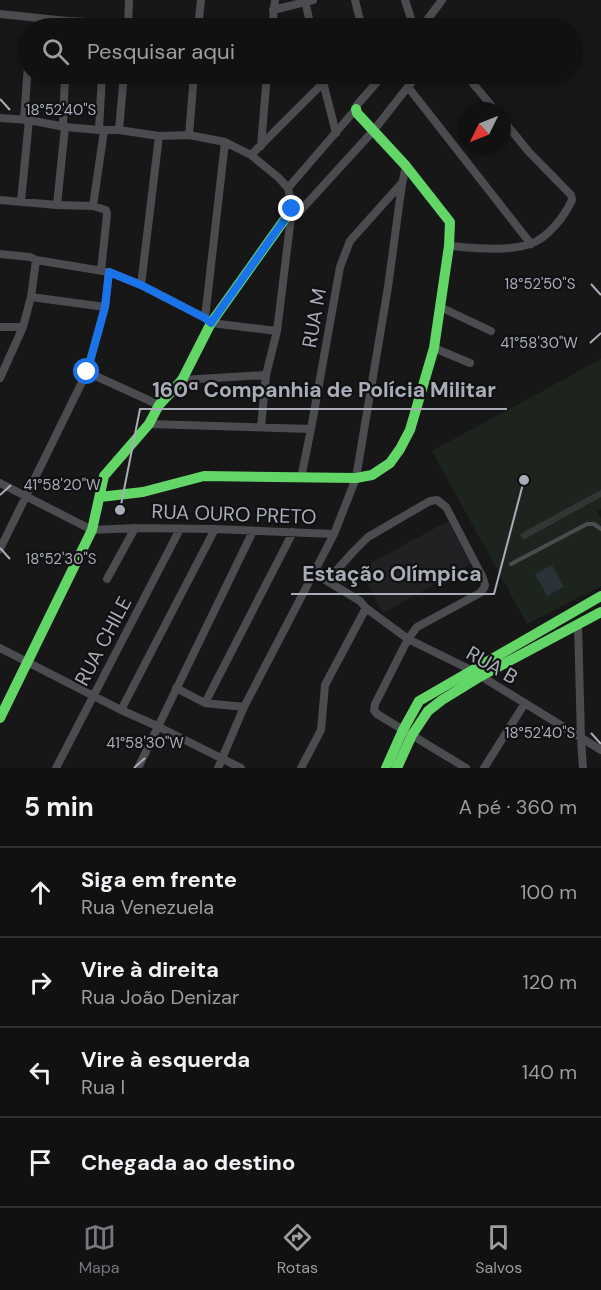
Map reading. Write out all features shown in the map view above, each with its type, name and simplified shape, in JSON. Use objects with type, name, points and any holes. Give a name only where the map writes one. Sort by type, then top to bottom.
[{"type":"street","points":[[128,18],[129,0]]},
{"type":"street","points":[[199,18],[201,0]]},
{"type":"street","points":[[273,18],[275,0]]},
{"type":"street","points":[[355,0],[360,18]]},
{"type":"street","points":[[405,0],[411,18]]},
{"type":"street","points":[[428,18],[442,0]]},
{"type":"street","points":[[273,9],[308,1],[310,18]]},
{"type":"street","points":[[0,14],[32,18]]},
{"type":"street","points":[[21,201],[28,84]]},
{"type":"street","points":[[57,205],[64,126],[65,84]]},
{"type":"street","points":[[93,206],[101,131],[102,84]]},
{"type":"street","points":[[119,130],[123,84]]},
{"type":"street","points":[[189,135],[193,84]]},
{"type":"street","points":[[261,146],[266,84]]},
{"type":"street","points":[[251,156],[321,84]]},
{"type":"street","points":[[322,84],[336,133]]},
{"type":"street","points":[[288,188],[356,109],[374,84]]},
{"type":"street","points":[[292,209],[301,210],[374,130],[410,84]]},
{"type":"street","points":[[473,84],[488,102]]},
{"type":"street","points":[[408,87],[531,244]]},
{"type":"street","points":[[100,497],[133,495],[188,478],[204,476],[356,478],[380,471],[390,463],[400,448],[410,430],[434,348],[449,246],[450,222],[406,166],[357,113],[356,109]]},
{"type":"street","points":[[0,118],[101,131],[119,130],[159,136],[189,135],[225,142],[251,156],[288,188],[292,209],[277,330],[266,375],[261,427]]},
{"type":"street","points":[[449,246],[488,249],[531,244],[544,236],[564,216],[572,201],[571,195],[511,130]]},
{"type":"street","points":[[141,285],[159,136]]},
{"type":"street","points":[[208,320],[225,142]]},
{"type":"street","points":[[218,768],[244,707],[334,534],[356,478],[406,166]]},
{"type":"street","name":"RUA M","points":[[301,478],[340,267],[350,241],[402,184]]},
{"type":"street","points":[[0,200],[93,206],[106,210],[107,214],[105,307],[87,372],[0,549]]},
{"type":"street","points":[[0,718],[93,530],[104,476],[148,424],[159,405],[182,380],[208,320],[292,209]]},
{"type":"street","points":[[0,254],[30,257],[105,272],[141,285],[208,320],[277,330]]},
{"type":"street","points":[[0,378],[24,327],[36,260]]},
{"type":"street","points":[[31,297],[105,307]]},
{"type":"street","points":[[440,307],[491,331]]},
{"type":"street","points":[[0,327],[24,327]]},
{"type":"street","points":[[434,348],[470,363]]},
{"type":"street","points":[[87,372],[159,405]]},
{"type":"street","points":[[182,380],[266,375]]},
{"type":"street","points":[[148,424],[311,429]]},
{"type":"street","name":"RUA OURO PRETO","points":[[0,483],[93,530],[215,529],[334,534]]},
{"type":"street","points":[[327,581],[368,537],[430,501],[437,500],[446,507],[483,578],[484,588],[473,598],[417,627],[408,639],[374,710],[466,768]]},
{"type":"street","points":[[107,579],[135,528]]},
{"type":"street","name":"RUA CHILE","points":[[56,768],[180,529]]},
{"type":"street","points":[[121,710],[215,529]]},
{"type":"street","points":[[138,768],[253,531]]},
{"type":"street","points":[[206,703],[293,532]]},
{"type":"street","name":"RUA B","points":[[314,573],[360,601],[408,639],[471,670],[601,750]]},
{"type":"street","points":[[397,768],[419,701],[601,596]]},
{"type":"street","points":[[301,768],[321,730],[325,685],[366,608]]},
{"type":"street","points":[[386,768],[408,733],[428,711],[442,700],[481,676],[601,612]]},
{"type":"street","points":[[578,624],[583,768]]},
{"type":"street","points":[[0,648],[241,768]]},
{"type":"street","points":[[176,688],[206,703],[244,707]]},
{"type":"street","points":[[484,768],[525,703]]},
{"type":"lane","points":[[511,564],[587,525],[594,524],[601,529]]},
{"type":"shaded area","points":[[601,359],[601,509],[597,511],[601,518],[601,586],[527,624],[432,451]]},
{"type":"shaded area","points":[[448,521],[471,564],[383,613],[360,569]]},
{"type":"shaded area","points":[[552,565],[564,587],[547,596],[535,574]]},
{"type":"building","points":[[601,490],[601,497],[523,540],[520,534]]},
{"type":"traffic: fast","points":[[100,497],[143,492],[204,476],[356,478],[372,475],[390,463],[400,449],[410,430],[434,348],[449,246],[450,222],[406,166],[357,113],[356,109]]},
{"type":"traffic: fast","points":[[0,718],[92,530],[104,476],[149,424],[159,405],[182,380],[211,323],[292,209]]},
{"type":"traffic: fast","points":[[386,768],[419,701],[601,596]]},
{"type":"traffic: fast","points":[[397,768],[412,735],[428,711],[442,700],[481,676],[601,612]]},
{"type":"place","name":"Estação Olímpica","points":[[524,480]]},
{"type":"place","name":"160ª Companhia de Polícia Militar","points":[[120,510]]},
{"type":"route","points":[[87,372],[105,307],[109,272],[141,285],[211,323],[292,209]]}]
